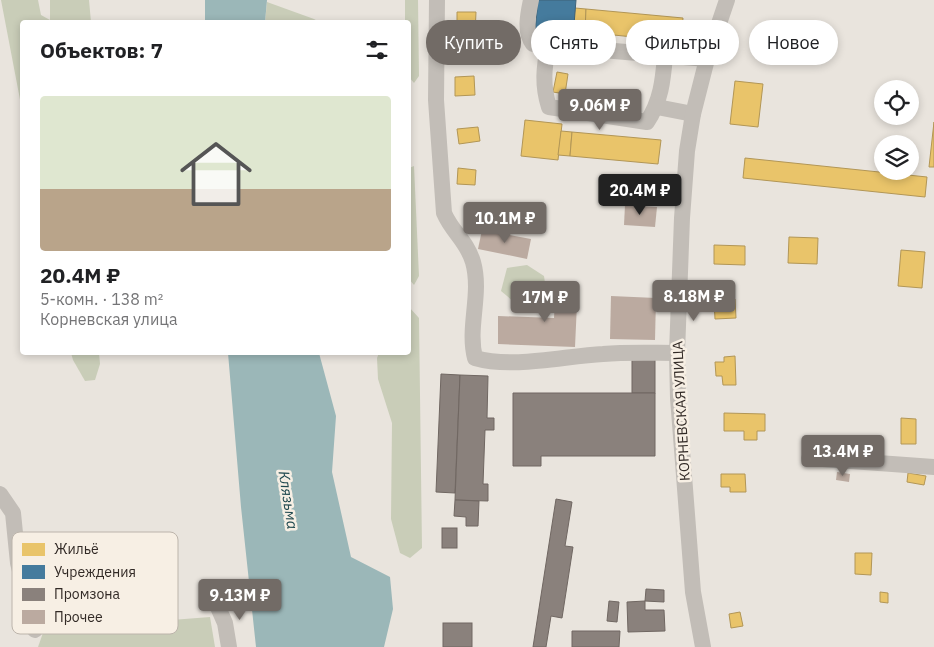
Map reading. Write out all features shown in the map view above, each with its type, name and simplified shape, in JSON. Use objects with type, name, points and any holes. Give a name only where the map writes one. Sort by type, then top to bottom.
[{"type":"street","points":[[437,0],[436,100],[444,213],[448,223],[465,241],[473,263],[477,292],[472,347],[475,358],[487,362],[508,362],[604,354],[677,353]]},
{"type":"street","points":[[531,0],[528,14],[528,37],[531,41]]},
{"type":"street","name":"КОРНЕВСКАЯ УЛИЦА","points":[[720,20],[727,0]]},
{"type":"street","points":[[544,65],[544,92],[550,106],[575,112],[647,122],[657,107],[663,83],[664,65]]},
{"type":"street","name":"КОРНЕВСКАЯ УЛИЦА","points":[[703,647],[693,592],[678,398],[677,353],[682,218],[687,151],[693,114],[705,65]]},
{"type":"street","points":[[657,107],[693,114]]},
{"type":"street","points":[[809,458],[934,467]]},
{"type":"street","points":[[0,494],[13,513],[15,532]]},
{"type":"street","points":[[217,605],[225,623],[229,647]]},
{"type":"green space","points":[[1,0],[38,0],[41,15],[50,20],[20,20],[20,100]]},
{"type":"green space","points":[[50,0],[89,0],[91,20],[50,20]]},
{"type":"green space","points":[[405,0],[418,0],[419,76],[414,83],[411,79],[411,20],[405,20]]},
{"type":"green space","points":[[267,2],[316,20],[265,20]]},
{"type":"green space","points":[[414,166],[419,276],[414,285],[411,281],[411,167]]},
{"type":"green space","points":[[527,265],[544,276],[547,297],[534,309],[514,302],[501,291],[507,268]]},
{"type":"green space","points":[[411,309],[419,318],[422,548],[410,558],[400,553],[391,519],[392,423],[378,379],[378,355],[411,355]]},
{"type":"green space","points":[[72,355],[99,355],[100,364],[95,380],[85,381]]},
{"type":"green space","points":[[210,617],[215,647],[38,647],[43,634],[178,634],[178,620]]},
{"type":"water","points":[[205,0],[267,0],[265,20],[205,20]]},
{"type":"water","name":"Клязьма","points":[[228,355],[320,355],[336,416],[332,472],[351,557],[390,577],[393,609],[384,647],[256,647],[241,507]]},
{"type":"building: Жильё","points":[[575,8],[586,9],[586,20],[574,20]]},
{"type":"building: Жильё","points":[[586,9],[683,18],[683,20],[626,20],[626,36],[616,35],[616,20],[586,20]]},
{"type":"building: Жильё","points":[[457,12],[476,12],[476,20],[457,20]]},
{"type":"building: Жильё","points":[[557,72],[568,74],[565,94],[553,92]]},
{"type":"building: Жильё","points":[[474,76],[475,95],[455,96],[455,77]]},
{"type":"building: Жильё","points":[[735,81],[763,84],[758,127],[730,124]]},
{"type":"building: Жильё","points":[[525,120],[562,124],[558,160],[521,156]]},
{"type":"building: Жильё","points":[[934,122],[934,167],[929,167]]},
{"type":"building: Жильё","points":[[478,127],[480,141],[459,144],[457,129]]},
{"type":"building: Жильё","points":[[561,131],[572,132],[570,156],[558,155]]},
{"type":"building: Жильё","points":[[572,132],[661,140],[658,164],[570,156]]},
{"type":"building: Жильё","points":[[745,158],[874,171],[874,180],[919,180],[919,176],[927,177],[925,197],[743,178]]},
{"type":"building: Жильё","points":[[458,168],[476,170],[475,185],[457,184]]},
{"type":"building: Жильё","points":[[789,237],[818,238],[817,264],[788,263]]},
{"type":"building: Жильё","points":[[714,245],[745,246],[745,265],[714,264]]},
{"type":"building: Жильё","points":[[901,250],[925,252],[922,288],[898,286]]},
{"type":"building: Жильё","points":[[735,299],[736,318],[715,319],[714,300]]},
{"type":"building: Жильё","points":[[735,356],[736,385],[723,385],[722,376],[716,376],[715,362],[724,362],[724,357]]},
{"type":"building: Жильё","points":[[724,413],[765,414],[765,431],[757,431],[757,440],[744,440],[744,431],[724,431]]},
{"type":"building: Жильё","points":[[901,418],[916,419],[916,444],[901,444]]},
{"type":"building: Жильё","points":[[908,473],[926,476],[924,485],[907,482]]},
{"type":"building: Жильё","points":[[721,474],[745,474],[746,492],[730,492],[730,487],[721,487]]},
{"type":"building: Жильё","points":[[855,553],[872,553],[871,575],[855,574]]},
{"type":"building: Жильё","points":[[880,592],[888,593],[888,603],[880,602]]},
{"type":"building: Жильё","points":[[740,612],[743,626],[731,628],[729,614]]},
{"type":"building: Учреждения","points":[[538,0],[576,0],[574,20],[536,20]]},
{"type":"building: Промзона","points":[[632,359],[655,359],[655,393],[632,393]]},
{"type":"building: Промзона","points":[[441,374],[460,375],[455,493],[436,492]]},
{"type":"building: Промзона","points":[[460,375],[488,376],[487,418],[494,418],[494,430],[485,430],[483,484],[488,484],[488,501],[455,500]]},
{"type":"building: Промзона","points":[[513,393],[655,393],[655,456],[541,456],[541,466],[513,466]]},
{"type":"building: Промзона","points":[[556,499],[572,502],[565,546],[573,547],[562,618],[551,616],[546,647],[533,647]]},
{"type":"building: Промзона","points":[[455,500],[479,501],[478,526],[466,526],[466,517],[454,516]]},
{"type":"building: Промзона","points":[[442,528],[457,528],[457,548],[442,548]]},
{"type":"building: Промзона","points":[[646,589],[664,590],[664,602],[645,601]]},
{"type":"building: Промзона","points":[[609,601],[619,602],[617,622],[607,621]]},
{"type":"building: Промзона","points":[[645,601],[645,610],[664,610],[665,631],[628,632],[627,602]]},
{"type":"building: Промзона","points":[[443,623],[472,623],[472,647],[443,647]]},
{"type":"building: Промзона","points":[[572,631],[620,631],[619,647],[572,647]]},
{"type":"building: Прочее","points":[[625,205],[657,207],[655,227],[624,225]]},
{"type":"building: Прочее","points":[[482,230],[531,239],[527,259],[478,249]]},
{"type":"building: Прочее","points":[[556,281],[578,282],[575,347],[498,344],[498,316],[554,318]]},
{"type":"building: Прочее","points":[[611,296],[656,298],[655,340],[610,339]]},
{"type":"building: Прочее","points":[[837,472],[850,474],[849,482],[836,480]]}]
